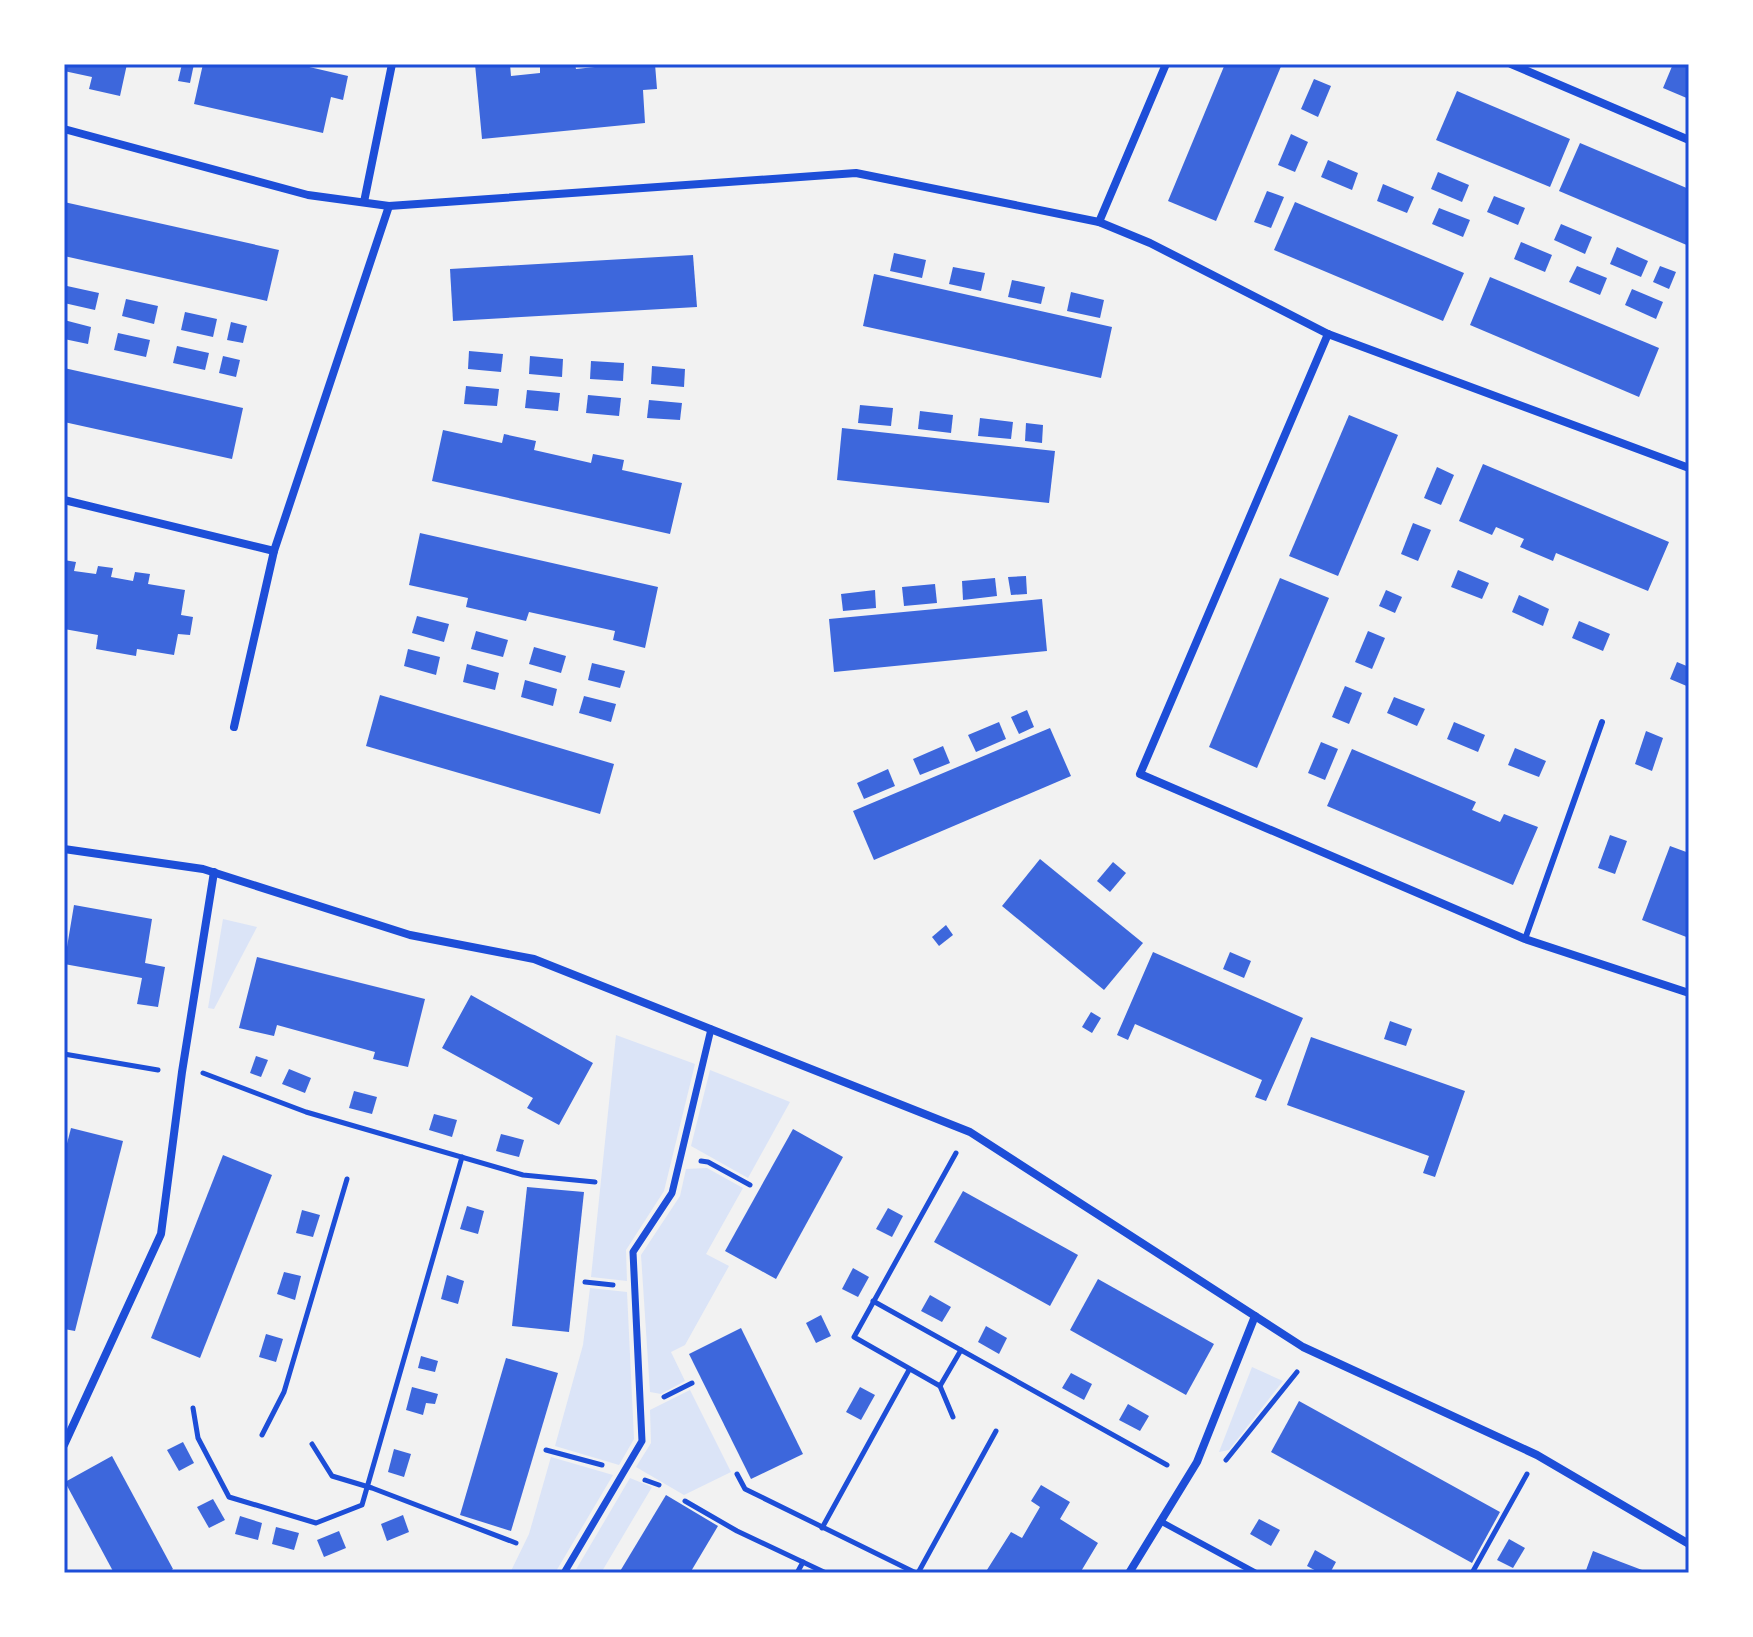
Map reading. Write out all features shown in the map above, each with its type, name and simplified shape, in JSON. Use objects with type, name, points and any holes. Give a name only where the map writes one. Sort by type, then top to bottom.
[{"type":"street","points":[[364,202],[392,64]]},
{"type":"street","points":[[1099,222],[1166,64]]},
{"type":"street","points":[[1511,64],[1689,140]]},
{"type":"street","points":[[64,129],[308,195],[389,206],[856,173],[1099,222],[1150,243],[1328,334],[1689,468]]},
{"type":"street","points":[[234,727],[274,551],[389,206]]},
{"type":"street","points":[[1328,334],[1140,774],[1525,939],[1689,993]]},
{"type":"street","points":[[64,500],[274,551]]},
{"type":"street","points":[[64,849],[214,872],[410,935],[534,959],[970,1132],[1311,1351],[1537,1455],[1689,1544]]},
{"type":"street","points":[[64,1445],[161,1234],[182,1072],[214,872]]},
{"type":"street","points":[[564,1573],[642,1441],[633,1252],[672,1193],[711,1029]]},
{"type":"street","points":[[1129,1573],[1197,1462],[1255,1316]]},
{"type":"lane","points":[[1525,939],[1602,722]]},
{"type":"lane","points":[[1160,1521],[1256,1573]]},
{"type":"path","points":[[64,1054],[206,1073],[306,1112],[523,1175],[595,1182]]},
{"type":"path","points":[[953,1417],[940,1386],[854,1337],[952,1158],[970,1132]]},
{"type":"path","points":[[193,1408],[198,1438],[229,1497],[316,1523],[362,1505],[462,1157]]},
{"type":"path","points":[[681,1157],[708,1162],[750,1185]]},
{"type":"path","points":[[262,1435],[284,1392],[347,1179]]},
{"type":"path","points":[[873,1301],[1188,1477],[1213,1470],[1232,1455],[1311,1351]]},
{"type":"path","points":[[940,1386],[961,1350]]},
{"type":"path","points":[[822,1528],[909,1370]]},
{"type":"path","points":[[737,1474],[745,1489],[917,1573],[996,1431]]},
{"type":"path","points":[[312,1444],[332,1476],[516,1543]]},
{"type":"path","points":[[1472,1573],[1537,1455]]},
{"type":"path","points":[[685,1501],[737,1531],[826,1573]]},
{"type":"path","points":[[797,1573],[803,1562]]},
{"type":"shaded area","points":[[223,919],[257,927],[214,1009],[208,1008]]},
{"type":"shaded area","points":[[616,1035],[695,1064],[664,1191],[626,1250],[627,1281],[591,1277]]},
{"type":"shaded area","points":[[710,1070],[790,1102],[748,1178],[691,1146]]},
{"type":"shaded area","points":[[707,1168],[743,1188],[706,1254],[729,1266],[685,1345],[671,1352],[685,1381],[661,1394],[650,1392],[641,1255],[680,1196],[686,1169]]},
{"type":"shaded area","points":[[590,1288],[627,1292],[634,1439],[619,1465],[555,1446],[583,1345]]},
{"type":"shaded area","points":[[1252,1367],[1283,1381],[1229,1450],[1219,1452]]},
{"type":"shaded area","points":[[690,1390],[731,1472],[684,1495],[636,1467],[651,1443],[650,1410]]},
{"type":"shaded area","points":[[551,1457],[613,1475],[555,1573],[510,1573],[529,1534]]},
{"type":"shaded area","points":[[630,1478],[652,1487],[601,1573],[574,1573]]},
{"type":"building","points":[[64,64],[127,64],[120,96],[89,89],[92,77],[64,71]]},
{"type":"building","points":[[182,64],[194,64],[190,83],[178,81]]},
{"type":"building","points":[[203,64],[306,64],[348,76],[343,100],[331,97],[323,133],[194,104]]},
{"type":"building","points":[[475,64],[510,64],[511,76],[540,73],[540,65],[575,64],[576,69],[604,64],[655,64],[657,89],[643,90],[645,123],[482,139]]},
{"type":"building","points":[[1225,64],[1282,64],[1216,221],[1168,201]]},
{"type":"building","points":[[1673,64],[1689,64],[1689,99],[1663,88]]},
{"type":"building","points":[[1314,79],[1331,86],[1318,117],[1301,109]]},
{"type":"building","points":[[1457,91],[1570,139],[1550,187],[1436,140]]},
{"type":"building","points":[[1291,134],[1308,142],[1295,172],[1278,165]]},
{"type":"building","points":[[1580,143],[1689,189],[1689,246],[1559,191]]},
{"type":"building","points":[[1328,160],[1358,173],[1352,190],[1321,177]]},
{"type":"building","points":[[1438,172],[1469,185],[1462,202],[1431,189]]},
{"type":"building","points":[[1383,184],[1414,197],[1407,213],[1377,201]]},
{"type":"building","points":[[1267,191],[1284,197],[1271,228],[1254,222]]},
{"type":"building","points":[[1494,196],[1525,208],[1518,225],[1487,212]]},
{"type":"building","points":[[64,202],[279,250],[267,301],[64,256]]},
{"type":"building","points":[[1295,202],[1464,273],[1443,321],[1274,250]]},
{"type":"building","points":[[1439,208],[1470,220],[1463,237],[1432,224]]},
{"type":"building","points":[[1561,224],[1592,237],[1585,254],[1554,240]]},
{"type":"building","points":[[1521,242],[1552,255],[1545,272],[1514,259]]},
{"type":"building","points":[[1617,247],[1648,261],[1641,277],[1610,264]]},
{"type":"building","points":[[894,253],[926,260],[922,278],[890,271]]},
{"type":"building","points":[[693,255],[697,307],[453,321],[450,269]]},
{"type":"building","points":[[1577,266],[1607,278],[1600,295],[1569,282]]},
{"type":"building","points":[[1660,266],[1676,272],[1669,289],[1653,282]]},
{"type":"building","points":[[953,267],[985,273],[981,291],[949,284]]},
{"type":"building","points":[[874,274],[1112,327],[1101,378],[863,326]]},
{"type":"building","points":[[1490,277],[1659,348],[1639,397],[1470,325]]},
{"type":"building","points":[[1012,280],[1045,287],[1041,304],[1008,297]]},
{"type":"building","points":[[67,286],[99,293],[95,310],[64,303]]},
{"type":"building","points":[[1632,289],[1663,302],[1656,319],[1625,305]]},
{"type":"building","points":[[1071,292],[1104,300],[1100,318],[1067,311]]},
{"type":"building","points":[[126,299],[158,306],[154,324],[122,316]]},
{"type":"building","points":[[185,312],[217,319],[213,337],[181,330]]},
{"type":"building","points":[[64,320],[91,327],[88,344],[64,339]]},
{"type":"building","points":[[231,322],[247,326],[243,343],[227,340]]},
{"type":"building","points":[[118,333],[150,340],[146,357],[114,350]]},
{"type":"building","points":[[177,346],[209,353],[205,370],[173,363]]},
{"type":"building","points":[[469,351],[503,354],[501,372],[468,369]]},
{"type":"building","points":[[223,356],[240,360],[236,377],[219,373]]},
{"type":"building","points":[[530,356],[563,359],[562,377],[529,374]]},
{"type":"building","points":[[591,361],[624,363],[623,381],[590,379]]},
{"type":"building","points":[[652,366],[685,369],[684,387],[651,384]]},
{"type":"building","points":[[64,368],[243,408],[232,459],[64,422]]},
{"type":"building","points":[[466,386],[499,389],[497,406],[464,404]]},
{"type":"building","points":[[527,390],[560,393],[558,411],[525,408]]},
{"type":"building","points":[[588,395],[621,398],[619,416],[586,413]]},
{"type":"building","points":[[649,400],[682,403],[680,420],[647,418]]},
{"type":"building","points":[[860,405],[893,408],[891,426],[858,423]]},
{"type":"building","points":[[920,411],[953,415],[951,433],[918,429]]},
{"type":"building","points":[[1349,415],[1398,435],[1338,576],[1289,556]]},
{"type":"building","points":[[980,418],[1013,422],[1011,439],[978,436]]},
{"type":"building","points":[[1026,423],[1043,425],[1042,443],[1025,441]]},
{"type":"building","points":[[842,428],[1055,451],[1049,503],[837,480]]},
{"type":"building","points":[[443,430],[502,443],[504,434],[536,441],[534,450],[591,463],[593,454],[624,460],[622,470],[682,483],[670,534],[432,481]]},
{"type":"building","points":[[1483,464],[1669,542],[1648,591],[1556,553],[1553,561],[1520,547],[1524,539],[1496,527],[1492,535],[1459,521]]},
{"type":"building","points":[[1437,467],[1454,475],[1441,505],[1424,498]]},
{"type":"building","points":[[1413,523],[1431,530],[1418,561],[1401,554]]},
{"type":"building","points":[[420,533],[658,587],[645,648],[613,640],[615,631],[529,612],[526,621],[466,607],[468,598],[409,585]]},
{"type":"building","points":[[64,560],[76,562],[74,571],[96,574],[98,566],[113,568],[111,577],[133,581],[135,572],[150,574],[148,584],[185,590],[181,615],[193,617],[190,635],[178,634],[174,655],[137,649],[136,656],[96,649],[98,635],[64,629]]},
{"type":"building","points":[[1458,570],[1489,583],[1482,599],[1451,587]]},
{"type":"building","points":[[1026,576],[1027,594],[1011,595],[1008,577]]},
{"type":"building","points":[[995,578],[997,596],[963,600],[962,581]]},
{"type":"building","points":[[1280,578],[1329,598],[1257,768],[1209,747]]},
{"type":"building","points":[[935,584],[937,603],[904,606],[902,587]]},
{"type":"building","points":[[875,590],[876,608],[843,611],[841,594]]},
{"type":"building","points":[[1386,590],[1402,597],[1395,613],[1379,606]]},
{"type":"building","points":[[1519,595],[1549,609],[1543,626],[1512,612]]},
{"type":"building","points":[[1042,599],[1047,651],[834,672],[829,619]]},
{"type":"building","points":[[417,616],[449,624],[444,642],[412,633]]},
{"type":"building","points":[[1579,621],[1610,634],[1603,651],[1572,638]]},
{"type":"building","points":[[476,631],[508,640],[503,657],[471,649]]},
{"type":"building","points":[[1368,631],[1385,638],[1372,669],[1355,662]]},
{"type":"building","points":[[534,647],[566,656],[561,673],[529,664]]},
{"type":"building","points":[[408,649],[440,657],[436,675],[404,666]]},
{"type":"building","points":[[1677,662],[1689,667],[1689,687],[1670,679]]},
{"type":"building","points":[[592,663],[625,671],[620,688],[588,680]]},
{"type":"building","points":[[467,664],[499,673],[495,690],[463,682]]},
{"type":"building","points":[[525,680],[557,689],[553,706],[521,697]]},
{"type":"building","points":[[1345,686],[1362,693],[1349,724],[1332,717]]},
{"type":"building","points":[[380,695],[614,764],[600,814],[366,746]]},
{"type":"building","points":[[584,696],[616,704],[611,722],[579,713]]},
{"type":"building","points":[[1394,697],[1425,709],[1417,726],[1387,713]]},
{"type":"building","points":[[1027,710],[1034,727],[1019,734],[1011,717]]},
{"type":"building","points":[[999,722],[1006,739],[976,752],[968,735]]},
{"type":"building","points":[[1454,722],[1485,735],[1478,752],[1447,739]]},
{"type":"building","points":[[1050,728],[1071,776],[874,860],[853,811]]},
{"type":"building","points":[[1646,731],[1663,738],[1652,771],[1635,764]]},
{"type":"building","points":[[1321,742],[1338,749],[1325,780],[1308,773]]},
{"type":"building","points":[[943,746],[950,763],[920,775],[913,759]]},
{"type":"building","points":[[1515,748],[1546,761],[1539,777],[1508,765]]},
{"type":"building","points":[[1352,749],[1476,802],[1472,810],[1500,822],[1504,814],[1538,827],[1513,885],[1327,806]]},
{"type":"building","points":[[888,769],[895,786],[864,799],[857,783]]},
{"type":"building","points":[[1610,835],[1627,841],[1615,874],[1598,868]]},
{"type":"building","points":[[1670,846],[1689,853],[1689,938],[1642,920]]},
{"type":"building","points":[[1040,859],[1143,943],[1104,990],[1002,906]]},
{"type":"building","points":[[1113,862],[1126,873],[1110,892],[1097,881]]},
{"type":"building","points":[[74,905],[152,919],[145,963],[165,967],[158,1007],[137,1004],[142,978],[64,964],[64,946],[67,947]]},
{"type":"building","points":[[946,925],[953,935],[939,946],[932,937]]},
{"type":"building","points":[[1153,952],[1303,1018],[1266,1101],[1255,1097],[1262,1080],[1135,1024],[1128,1040],[1117,1035]]},
{"type":"building","points":[[1230,952],[1251,961],[1244,978],[1223,969]]},
{"type":"building","points":[[257,957],[425,999],[408,1067],[373,1059],[375,1052],[277,1025],[274,1036],[239,1028]]},
{"type":"building","points":[[471,995],[593,1063],[559,1125],[527,1108],[533,1098],[442,1048]]},
{"type":"building","points":[[1091,1012],[1101,1018],[1092,1033],[1082,1027]]},
{"type":"building","points":[[1390,1021],[1412,1029],[1406,1046],[1384,1039]]},
{"type":"building","points":[[1311,1037],[1465,1091],[1435,1177],[1423,1173],[1429,1156],[1287,1105]]},
{"type":"building","points":[[256,1056],[268,1060],[261,1077],[250,1073]]},
{"type":"building","points":[[289,1069],[311,1078],[305,1093],[282,1084]]},
{"type":"building","points":[[354,1091],[377,1097],[372,1114],[349,1108]]},
{"type":"building","points":[[434,1114],[457,1120],[452,1137],[429,1130]]},
{"type":"building","points":[[71,1128],[123,1141],[75,1331],[64,1329],[64,1155]]},
{"type":"building","points":[[793,1129],[843,1157],[776,1279],[725,1251]]},
{"type":"building","points":[[501,1134],[524,1140],[519,1157],[496,1151]]},
{"type":"building","points":[[223,1155],[272,1175],[200,1358],[151,1338]]},
{"type":"building","points":[[527,1187],[584,1192],[569,1332],[512,1326]]},
{"type":"building","points":[[963,1191],[1078,1255],[1050,1306],[934,1242]]},
{"type":"building","points":[[467,1206],[484,1211],[478,1234],[460,1229]]},
{"type":"building","points":[[888,1208],[903,1216],[892,1237],[876,1229]]},
{"type":"building","points":[[302,1210],[320,1215],[313,1237],[296,1233]]},
{"type":"building","points":[[853,1268],[869,1277],[858,1297],[842,1289]]},
{"type":"building","points":[[284,1272],[301,1276],[295,1300],[277,1294]]},
{"type":"building","points":[[447,1275],[464,1281],[458,1304],[441,1299]]},
{"type":"building","points":[[1098,1279],[1214,1344],[1186,1395],[1070,1330]]},
{"type":"building","points":[[930,1295],[951,1307],[942,1322],[921,1311]]},
{"type":"building","points":[[821,1315],[831,1336],[816,1343],[806,1323]]},
{"type":"building","points":[[986,1326],[1007,1338],[999,1354],[978,1342]]},
{"type":"building","points":[[741,1328],[803,1454],[751,1479],[689,1354]]},
{"type":"building","points":[[266,1334],[283,1339],[276,1362],[259,1357]]},
{"type":"building","points":[[421,1356],[438,1361],[435,1372],[418,1368]]},
{"type":"building","points":[[506,1358],[558,1373],[511,1531],[460,1515]]},
{"type":"building","points":[[1071,1373],[1092,1384],[1084,1400],[1062,1388]]},
{"type":"building","points":[[412,1387],[438,1394],[435,1404],[426,1403],[423,1415],[406,1410]]},
{"type":"building","points":[[860,1387],[875,1395],[861,1420],[846,1412]]},
{"type":"building","points":[[1299,1401],[1500,1512],[1472,1563],[1271,1452]]},
{"type":"building","points":[[1128,1404],[1149,1416],[1140,1431],[1119,1420]]},
{"type":"building","points":[[183,1442],[194,1463],[179,1471],[167,1450]]},
{"type":"building","points":[[394,1449],[411,1454],[404,1477],[388,1472]]},
{"type":"building","points":[[112,1456],[173,1569],[167,1573],[114,1573],[65,1482]]},
{"type":"building","points":[[1041,1485],[1070,1502],[1060,1519],[1098,1543],[1080,1573],[985,1573],[1011,1532],[1022,1538],[1040,1507],[1031,1501]]},
{"type":"building","points":[[666,1495],[718,1526],[690,1573],[619,1573]]},
{"type":"building","points":[[213,1499],[225,1520],[209,1528],[197,1507]]},
{"type":"building","points":[[403,1515],[409,1532],[387,1541],[381,1524]]},
{"type":"building","points":[[240,1516],[262,1523],[258,1540],[235,1534]]},
{"type":"building","points":[[1259,1519],[1280,1530],[1271,1546],[1250,1534]]},
{"type":"building","points":[[276,1527],[299,1533],[294,1550],[272,1544]]},
{"type":"building","points":[[339,1531],[346,1548],[324,1557],[317,1540]]},
{"type":"building","points":[[1509,1539],[1525,1548],[1513,1568],[1497,1560]]},
{"type":"building","points":[[1315,1550],[1336,1562],[1330,1573],[1320,1573],[1307,1566]]},
{"type":"building","points":[[1593,1551],[1621,1562],[1650,1573],[1585,1573]]}]
